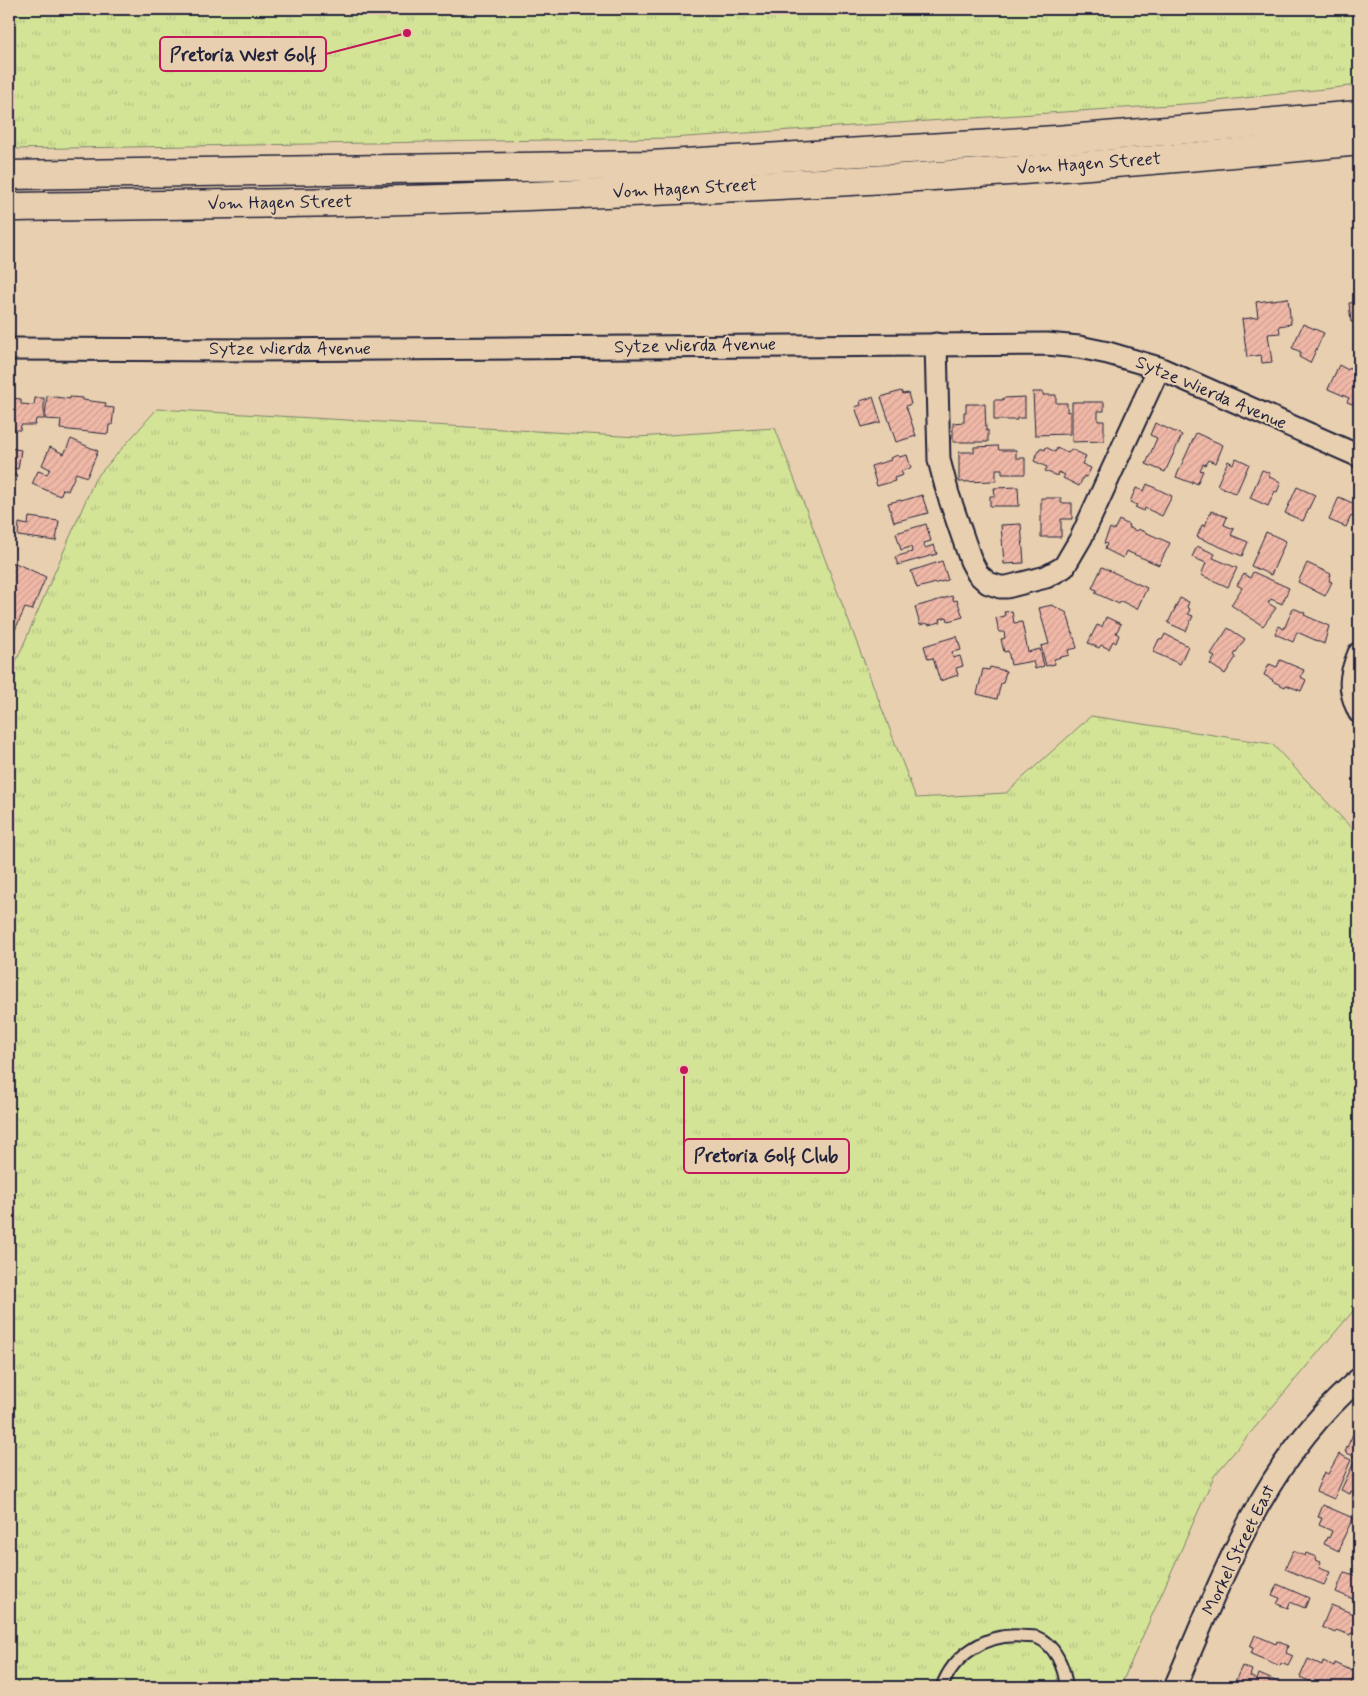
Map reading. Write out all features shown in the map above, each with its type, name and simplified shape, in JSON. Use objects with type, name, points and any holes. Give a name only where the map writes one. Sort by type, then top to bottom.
[{"type":"main road","name":"Vom Hagen Street","points":[[9,175],[652,165],[1056,140],[1359,115]]},
{"type":"main road","name":"Vom Hagen Street","points":[[9,207],[368,201],[676,189],[840,181],[1055,167],[1359,142]]},
{"type":"street","points":[[936,344],[939,460],[948,494],[975,570],[988,583],[1000,587],[1046,577],[1064,566],[1070,558],[1159,368]]},
{"type":"street","name":"Sytze Wierda Avenue","points":[[9,349],[262,350],[1047,344],[1108,352],[1159,368],[1359,456]]},
{"type":"street","points":[[1359,653],[1351,684],[1352,697],[1359,712]]},
{"type":"street","name":"Morkel Street East","points":[[1175,1687],[1228,1566],[1254,1512],[1276,1474],[1317,1420],[1359,1379]]},
{"type":"lane","points":[[942,1687],[951,1668],[963,1655],[976,1646],[994,1639],[1015,1636],[1036,1637],[1051,1647],[1062,1664],[1066,1687]]},
{"type":"green space","points":[[9,9],[1359,9],[1359,85],[1199,103],[671,138],[9,149]]},
{"type":"green space","points":[[157,409],[638,437],[775,428],[916,798],[1006,793],[1091,716],[1272,744],[1359,836],[1359,1304],[1214,1476],[1120,1687],[9,1687],[9,678],[95,479]]},
{"type":"building","points":[[1288,298],[1291,324],[1279,326],[1280,333],[1268,334],[1272,362],[1262,363],[1261,355],[1247,357],[1242,319],[1258,317],[1256,302]]},
{"type":"building","points":[[1359,302],[1359,321],[1351,322],[1349,303]]},
{"type":"building","points":[[1303,324],[1324,333],[1310,363],[1299,357],[1301,352],[1292,348]]},
{"type":"building","points":[[1339,365],[1348,370],[1350,367],[1359,372],[1359,403],[1357,402],[1355,405],[1347,402],[1349,398],[1328,389]]},
{"type":"building","points":[[901,391],[903,394],[908,393],[911,404],[906,406],[916,436],[896,442],[881,397]]},
{"type":"building","points":[[1033,392],[1043,392],[1043,395],[1056,395],[1056,403],[1067,403],[1067,412],[1070,411],[1070,434],[1035,435]]},
{"type":"building","points":[[47,396],[70,399],[70,397],[83,398],[83,400],[106,403],[105,407],[114,408],[112,425],[109,425],[108,434],[60,429],[61,420],[45,419]]},
{"type":"building","points":[[873,397],[881,422],[862,427],[855,407],[861,405],[860,401]]},
{"type":"building","points":[[1025,397],[1025,418],[994,420],[994,400]]},
{"type":"building","points":[[9,398],[21,399],[21,404],[34,405],[35,398],[44,398],[44,419],[36,419],[35,425],[21,425],[20,430],[9,430]]},
{"type":"building","points":[[1072,402],[1104,402],[1104,411],[1098,411],[1098,421],[1104,421],[1104,441],[1072,442]]},
{"type":"building","points":[[966,404],[985,404],[988,442],[953,442],[953,423],[964,422]]},
{"type":"building","points":[[1155,423],[1182,435],[1165,472],[1146,464],[1157,438],[1150,435]]},
{"type":"building","points":[[1196,433],[1223,445],[1216,463],[1208,460],[1205,465],[1203,464],[1200,470],[1203,471],[1197,484],[1176,477]]},
{"type":"building","points":[[71,439],[98,451],[87,477],[76,473],[68,491],[63,489],[60,496],[32,484],[38,471],[47,474],[50,469],[42,465],[50,447],[64,454]]},
{"type":"building","points":[[998,446],[999,450],[1016,450],[1016,458],[1025,458],[1025,474],[1002,474],[1002,469],[996,469],[996,481],[959,482],[959,452],[974,452],[974,447]]},
{"type":"building","points":[[1046,447],[1055,452],[1057,448],[1068,453],[1071,449],[1086,456],[1082,464],[1091,468],[1087,477],[1084,476],[1079,486],[1063,478],[1065,475],[1058,472],[1057,476],[1045,471],[1047,467],[1034,461],[1040,448],[1045,450]]},
{"type":"building","points":[[9,448],[21,450],[18,469],[13,468],[12,474],[17,475],[14,491],[9,490]]},
{"type":"building","points":[[898,455],[899,457],[907,455],[911,468],[901,471],[903,475],[894,478],[895,481],[877,486],[871,466],[891,460],[890,458]]},
{"type":"building","points":[[1236,458],[1249,464],[1236,494],[1217,485],[1228,461],[1233,464]]},
{"type":"building","points":[[1262,470],[1270,473],[1269,477],[1281,482],[1268,506],[1250,498]]},
{"type":"building","points":[[1147,484],[1172,496],[1162,516],[1145,508],[1144,511],[1135,507],[1137,505],[1130,502],[1136,488],[1144,491]]},
{"type":"building","points":[[1018,487],[1019,506],[990,506],[990,496],[995,496],[994,488]]},
{"type":"building","points":[[1297,487],[1315,495],[1303,521],[1285,513]]},
{"type":"building","points":[[922,495],[928,513],[894,522],[888,503]]},
{"type":"building","points":[[1339,497],[1359,506],[1354,517],[1351,516],[1346,527],[1329,520]]},
{"type":"building","points":[[1041,498],[1061,498],[1061,503],[1072,503],[1072,519],[1061,519],[1061,537],[1041,537]]},
{"type":"building","points":[[1211,511],[1227,517],[1224,525],[1234,529],[1231,535],[1248,542],[1242,556],[1197,537],[1202,525],[1205,526]]},
{"type":"building","points":[[29,517],[59,521],[56,541],[18,536],[19,523],[28,525]]},
{"type":"building","points":[[1119,520],[1136,531],[1138,529],[1170,543],[1159,565],[1126,551],[1123,558],[1105,549],[1107,544],[1104,543],[1110,528],[1114,530]]},
{"type":"building","points":[[926,524],[931,541],[924,543],[925,548],[934,545],[937,554],[898,565],[895,557],[912,552],[911,547],[901,550],[896,533]]},
{"type":"building","points":[[1021,524],[1024,563],[1004,564],[1001,525]]},
{"type":"building","points":[[1266,532],[1286,541],[1271,575],[1251,566]]},
{"type":"building","points":[[1197,546],[1215,554],[1213,558],[1237,568],[1228,587],[1201,575],[1206,563],[1192,557]]},
{"type":"building","points":[[942,561],[948,580],[917,588],[911,571]]},
{"type":"building","points":[[13,562],[46,577],[32,610],[25,608],[14,632],[9,629],[9,571]]},
{"type":"building","points":[[1307,563],[1331,574],[1329,581],[1332,582],[1325,596],[1298,582]]},
{"type":"building","points":[[1102,567],[1147,588],[1137,609],[1121,601],[1119,604],[1095,593],[1097,590],[1092,588]]},
{"type":"building","points":[[1253,572],[1289,588],[1282,604],[1271,599],[1268,603],[1276,608],[1263,626],[1231,605],[1242,588],[1237,585],[1244,574],[1250,578]]},
{"type":"building","points":[[952,596],[954,601],[957,600],[963,617],[948,621],[947,617],[940,619],[941,622],[920,625],[915,607]]},
{"type":"building","points":[[1180,598],[1189,602],[1187,607],[1190,609],[1188,614],[1193,616],[1186,631],[1168,623]]},
{"type":"building","points":[[1052,605],[1067,613],[1077,648],[1068,650],[1069,655],[1054,659],[1055,664],[1046,666],[1041,646],[1049,644],[1039,608]]},
{"type":"building","points":[[1293,608],[1329,626],[1324,644],[1297,632],[1293,642],[1275,634],[1278,626],[1284,629]]},
{"type":"building","points":[[1012,611],[1014,623],[1022,622],[1028,652],[1040,649],[1044,666],[1035,669],[1033,661],[1011,665],[1008,651],[1004,652],[1001,639],[1005,638],[1004,632],[999,632],[996,618],[1005,616],[1004,612]]},
{"type":"building","points":[[1106,617],[1121,624],[1116,633],[1119,635],[1116,643],[1113,641],[1109,649],[1101,645],[1099,648],[1088,643],[1097,625],[1102,627]]},
{"type":"building","points":[[1228,628],[1245,639],[1234,655],[1236,657],[1225,674],[1210,664],[1215,657],[1211,654]]},
{"type":"building","points":[[1165,634],[1188,646],[1180,664],[1153,652],[1159,639],[1162,640]]},
{"type":"building","points":[[957,636],[961,650],[952,652],[953,658],[960,656],[963,666],[956,668],[958,675],[940,681],[933,658],[928,659],[924,646]]},
{"type":"building","points":[[1280,660],[1304,670],[1301,677],[1306,680],[1301,691],[1286,685],[1285,687],[1264,675],[1269,664],[1277,667]]},
{"type":"building","points":[[990,667],[1006,671],[997,699],[977,694],[983,669],[989,670]]},
{"type":"building","points":[[1353,1434],[1359,1436],[1359,1459],[1345,1452]]},
{"type":"building","points":[[1339,1454],[1351,1460],[1334,1499],[1316,1491],[1324,1472],[1328,1474]]},
{"type":"building","points":[[1354,1462],[1359,1464],[1359,1495],[1351,1491],[1350,1494],[1341,1490]]},
{"type":"building","points":[[1323,1505],[1353,1518],[1339,1551],[1324,1544],[1332,1531],[1319,1525],[1322,1518],[1318,1517]]},
{"type":"building","points":[[1293,1551],[1305,1556],[1306,1553],[1316,1557],[1315,1560],[1321,1562],[1319,1568],[1330,1572],[1324,1585],[1285,1569]]},
{"type":"building","points":[[1344,1572],[1359,1576],[1359,1604],[1357,1603],[1358,1601],[1336,1592]]},
{"type":"building","points":[[1277,1584],[1309,1598],[1305,1608],[1290,1602],[1288,1608],[1277,1604],[1280,1598],[1272,1595]]},
{"type":"building","points":[[1331,1605],[1359,1616],[1359,1628],[1356,1635],[1336,1630],[1335,1633],[1322,1627]]},
{"type":"building","points":[[1255,1635],[1276,1644],[1277,1641],[1288,1646],[1286,1653],[1293,1656],[1288,1666],[1281,1663],[1280,1666],[1251,1654],[1253,1648],[1250,1647]]},
{"type":"building","points":[[1308,1659],[1322,1665],[1323,1661],[1334,1666],[1335,1663],[1355,1672],[1350,1687],[1322,1687],[1300,1677]]},
{"type":"building","points":[[1242,1666],[1252,1670],[1250,1676],[1257,1680],[1259,1674],[1282,1684],[1281,1687],[1230,1687],[1233,1686]]},
{"type":"place","name":"Pretoria West Golf","points":[[407,33]]},
{"type":"place","name":"Pretoria Golf Club","points":[[684,1070]]}]
